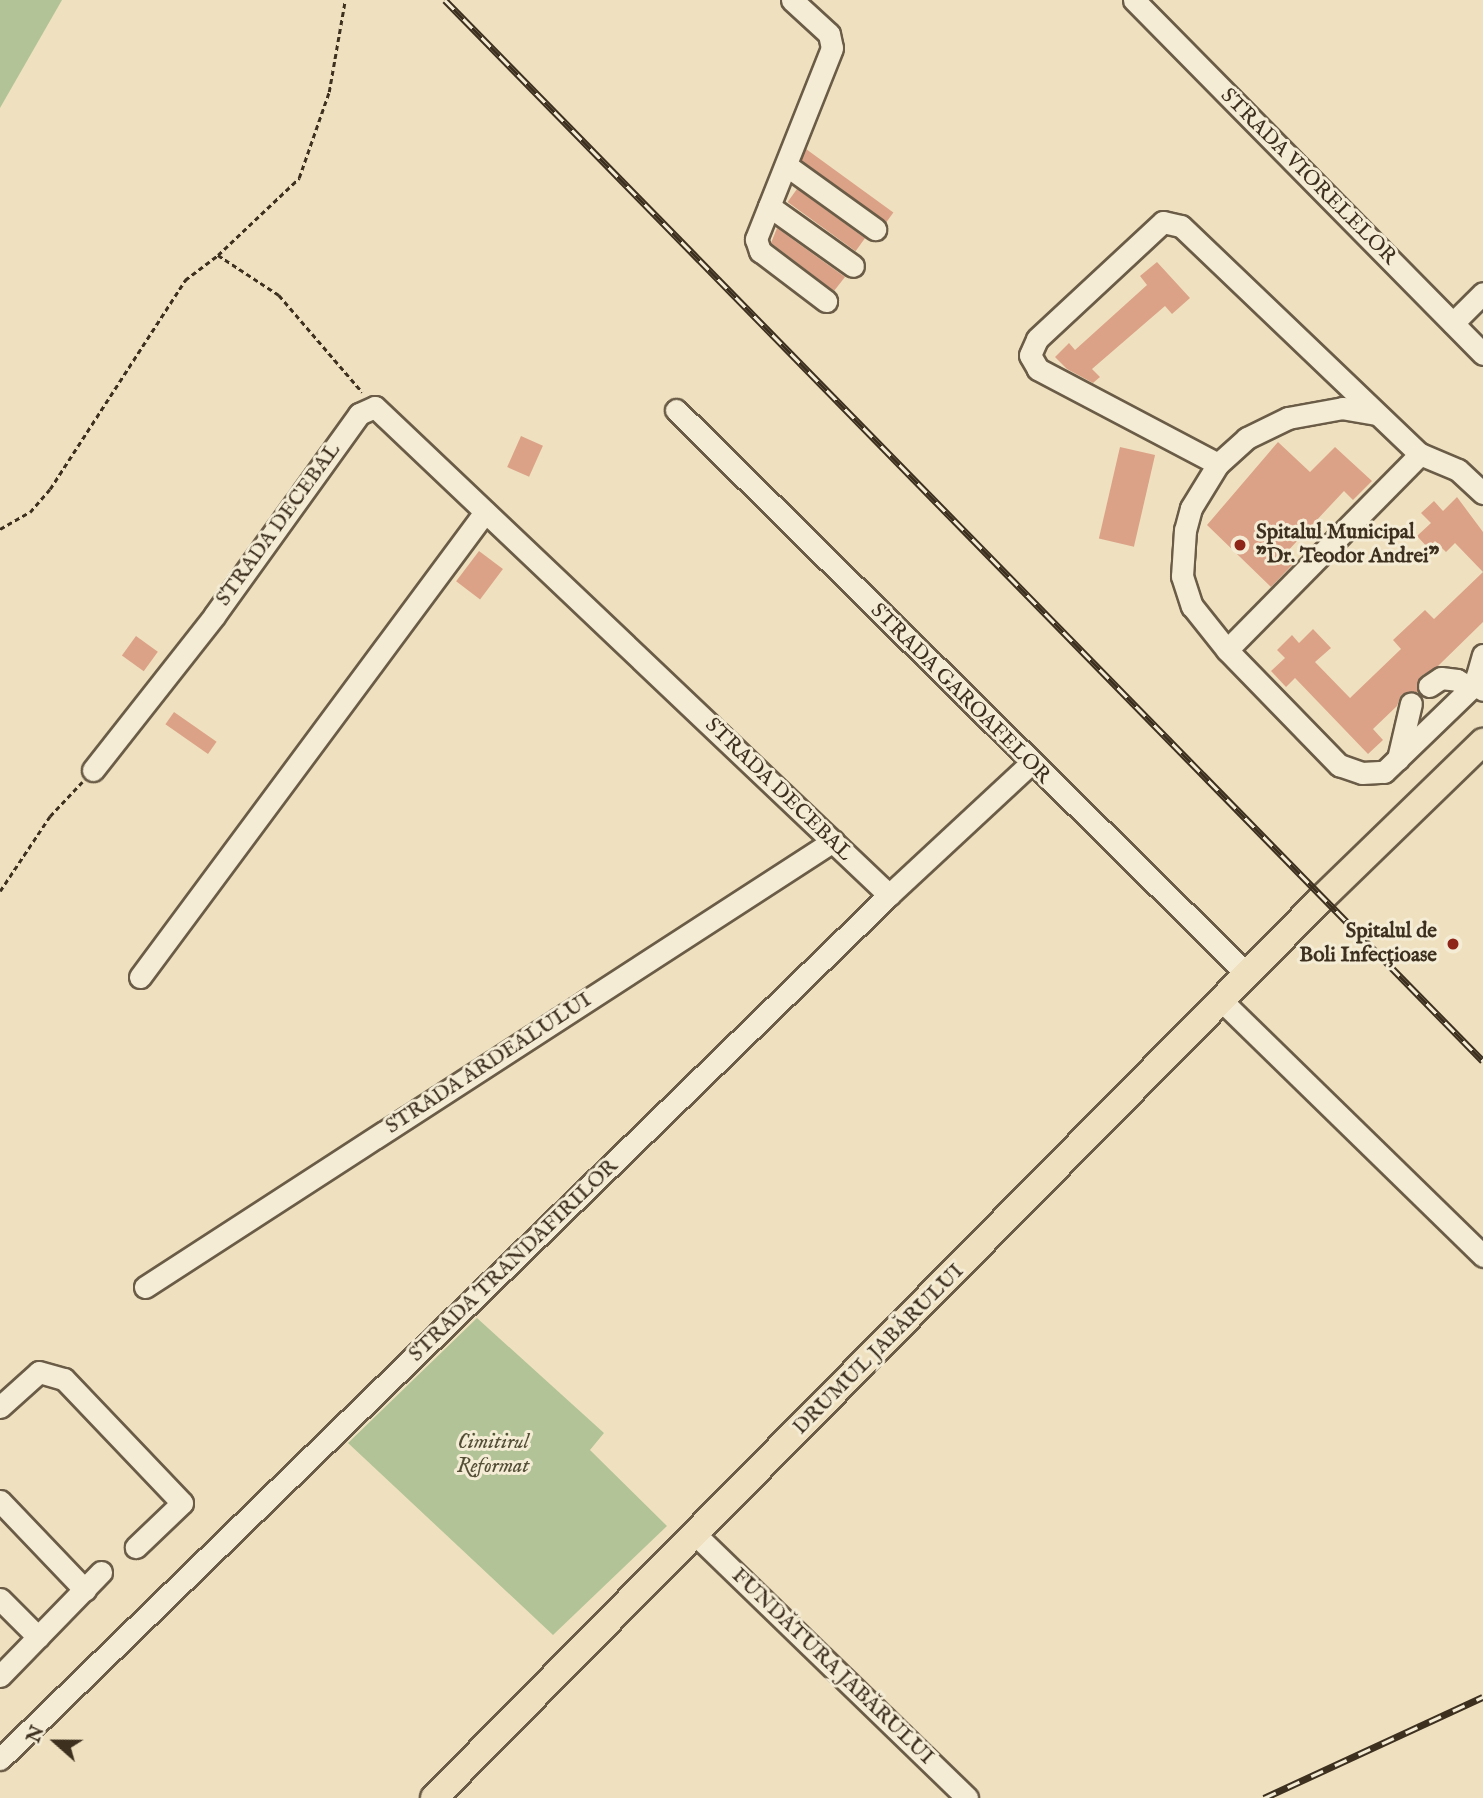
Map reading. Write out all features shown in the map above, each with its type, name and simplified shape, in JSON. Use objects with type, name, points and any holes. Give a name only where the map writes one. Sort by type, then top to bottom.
[{"type":"main road","name":"DRUMUL JABĂRULUI","points":[[434,1798],[697,1536],[1321,900],[1483,742]]},
{"type":"street","points":[[792,0],[829,34],[832,48],[756,239],[760,251],[826,301]]},
{"type":"street","name":"STRADA VIORELELOR","points":[[1134,0],[1483,354]]},
{"type":"street","points":[[786,165],[875,229]]},
{"type":"street","points":[[769,206],[853,266]]},
{"type":"street","points":[[1218,464],[1038,369],[1030,355],[1037,339],[1163,222],[1181,226],[1420,454],[1458,470],[1483,493]]},
{"type":"street","points":[[1453,323],[1483,293]]},
{"type":"street","name":"STRADA DECEBAL","points":[[93,770],[214,616],[359,414],[375,407],[888,895]]},
{"type":"street","points":[[1376,414],[1343,408],[1306,413],[1247,438],[1218,464],[1191,508],[1182,552],[1182,576],[1192,606],[1227,650],[1339,765],[1362,773],[1384,772],[1478,688],[1478,667],[1483,655]]},
{"type":"street","name":"STRADA GAROAFELOR","points":[[676,410],[1030,764],[1248,975]]},
{"type":"street","points":[[1227,650],[1420,454]]},
{"type":"street","points":[[140,976],[485,512]]},
{"type":"street","points":[[1429,686],[1441,678],[1457,680],[1478,688]]},
{"type":"street","points":[[1398,759],[1411,703]]},
{"type":"street","name":"STRADA TRANDAFIRILOR","points":[[0,1759],[888,895],[1030,764]]},
{"type":"street","name":"STRADA ARDEALULUI","points":[[145,1287],[833,841]]},
{"type":"street","points":[[1222,1001],[1483,1256]]},
{"type":"street","points":[[0,1407],[38,1372],[64,1379],[182,1503],[136,1547]]},
{"type":"street","points":[[0,1501],[85,1590]]},
{"type":"street","name":"FUNDĂTURA JABĂRULUI","points":[[697,1536],[967,1798]]},
{"type":"street","points":[[0,1676],[101,1572]]},
{"type":"street","points":[[0,1599],[38,1637]]},
{"type":"path","points":[[0,529],[30,512],[50,489],[185,280],[218,255],[299,178],[329,92],[345,0]]},
{"type":"path","points":[[218,255],[279,295],[375,407]]},
{"type":"path","points":[[0,891],[50,816],[93,770]]},
{"type":"green space","points":[[0,0],[62,0],[0,108]]},
{"type":"green space","name":"Cimitirul Reformat","points":[[477,1318],[604,1433],[590,1450],[667,1526],[553,1635],[348,1443]]},
{"type":"building","points":[[806,149],[893,212],[886,222],[799,159]]},
{"type":"building","points":[[797,189],[865,238],[856,251],[788,202]]},
{"type":"building","points":[[777,228],[845,277],[834,291],[771,243]]},
{"type":"building","points":[[1157,262],[1190,298],[1172,314],[1165,306],[1092,369],[1100,377],[1093,383],[1067,369],[1055,357],[1069,343],[1075,350],[1147,285],[1140,276]]},
{"type":"building","points":[[521,436],[543,446],[529,477],[507,467]]},
{"type":"building","points":[[1278,442],[1310,472],[1335,447],[1372,481],[1353,500],[1344,491],[1284,555],[1293,564],[1271,587],[1207,525]]},
{"type":"building","points":[[1120,447],[1155,455],[1134,547],[1099,539]]},
{"type":"building","points":[[1457,497],[1483,532],[1483,572],[1455,543],[1446,552],[1435,541],[1428,548],[1417,536],[1431,523],[1421,513],[1434,501],[1443,511]]},
{"type":"building","points":[[479,551],[503,569],[480,599],[456,581]]},
{"type":"building","points":[[1483,572],[1483,622],[1438,666],[1421,676],[1418,692],[1401,695],[1397,706],[1373,729],[1383,740],[1368,754],[1295,678],[1286,687],[1271,671],[1285,658],[1277,650],[1292,635],[1299,643],[1313,629],[1331,648],[1315,662],[1350,698],[1401,649],[1393,640],[1425,610],[1434,619]]},
{"type":"building","points":[[136,636],[158,652],[144,671],[122,655]]},
{"type":"building","points":[[174,712],[217,742],[208,754],[165,724]]},
{"type":"railway","points":[[445,0],[1483,1061]]},
{"type":"railway","points":[[1264,1798],[1483,1697]]},
{"type":"place","name":"Spitalul Municipal \"Dr. Teodor Andrei\"","points":[[1240,545]]},
{"type":"place","name":"Spitalul de Boli Infecțioase","points":[[1453,944]]}]
